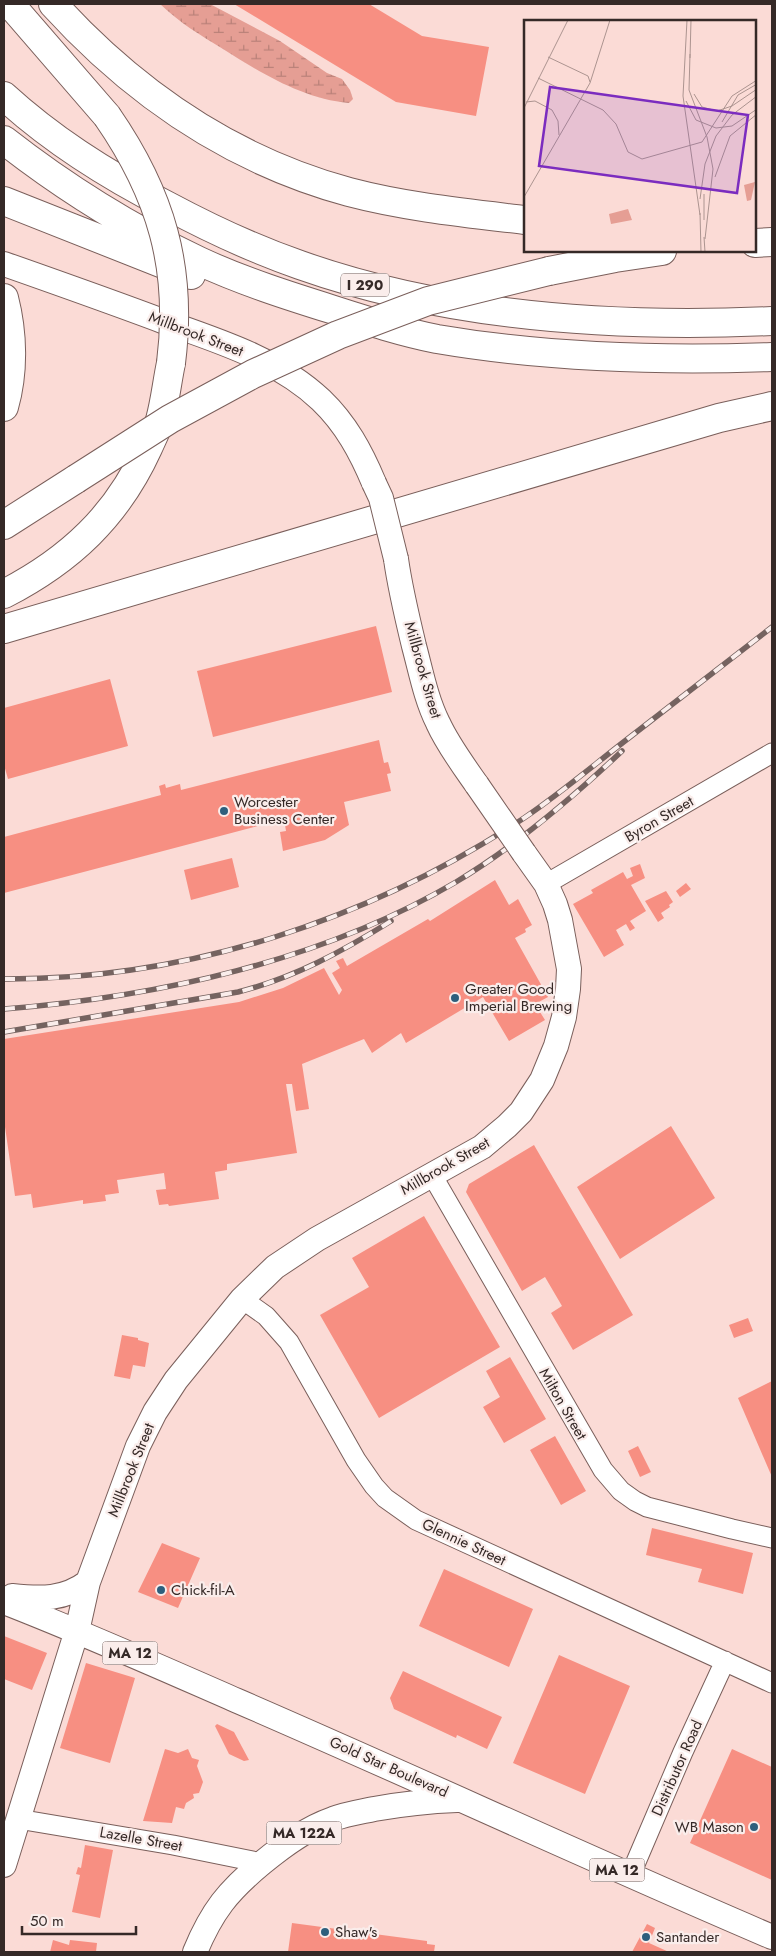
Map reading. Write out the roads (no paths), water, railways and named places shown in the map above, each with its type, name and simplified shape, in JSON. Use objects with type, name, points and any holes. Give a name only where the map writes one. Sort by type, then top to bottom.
[{"type":"highway","points":[[4,594],[32,578],[70,552],[87,537],[112,510],[132,479],[160,420],[171,363],[174,295],[166,240],[154,201],[128,147],[107,116],[10,4]]},
{"type":"highway","points":[[53,4],[82,35],[125,74],[194,125],[234,146],[315,181],[349,192],[396,202],[524,220]]},
{"type":"highway","name":"I 290","points":[[4,96],[18,109],[85,157],[142,193],[215,231],[265,252],[336,277],[405,294],[522,313],[645,322],[772,321]]},
{"type":"highway","name":"I 290","points":[[4,140],[76,192],[122,220],[200,261],[298,298],[365,320],[435,338],[536,352],[658,359],[772,357]]},
{"type":"highway","points":[[4,201],[287,311],[327,322],[365,320]]},
{"type":"highway","points":[[756,243],[772,242]]},
{"type":"highway","points":[[4,525],[170,419],[253,374],[338,335],[428,301],[548,272],[655,252]]},
{"type":"highway","points":[[4,298],[10,342],[10,382],[4,407]]},
{"type":"highway","points":[[4,629],[719,418],[772,406]]},
{"type":"main road","name":"Millbrook Street","points":[[4,264],[213,339],[252,356],[288,376],[320,400],[350,434],[381,498],[422,678],[438,723],[457,757],[546,884],[560,920],[568,969],[568,989],[564,1017],[550,1062],[531,1098],[508,1126],[482,1147],[366,1211],[288,1256],[275,1266],[242,1299],[176,1380],[155,1412],[138,1446],[88,1582],[77,1630],[4,1865]]},
{"type":"main road","points":[[4,1596],[42,1599],[55,1598],[72,1592],[88,1582]]},
{"type":"main road","name":"Gold Star Boulevard","points":[[4,1602],[77,1630],[464,1800],[630,1876],[772,1937]]},
{"type":"main road","name":"MA 122A","points":[[195,1952],[209,1922],[224,1898],[262,1863],[295,1838],[334,1818],[418,1802],[464,1800]]},
{"type":"street","name":"Byron Street","points":[[546,884],[772,753]]},
{"type":"street","name":"Milton Street","points":[[432,1175],[568,1412],[603,1470],[616,1486],[635,1501],[647,1507],[772,1538]]},
{"type":"street","name":"Glennie Street","points":[[242,1299],[266,1316],[282,1333],[356,1460],[385,1498],[398,1509],[416,1520],[772,1683]]},
{"type":"street","name":"Distributor Road","points":[[630,1876],[725,1661]]},
{"type":"street","name":"Lazelle Street","points":[[18,1819],[173,1845],[262,1863]]},
{"type":"railway","points":[[4,979],[73,977],[141,968],[209,955],[276,937],[341,914],[404,886],[465,854],[537,809],[772,627]]},
{"type":"railway","points":[[4,1009],[120,995],[179,984],[237,971],[294,954],[350,933],[404,910],[478,868],[542,821],[622,751]]},
{"type":"railway","points":[[4,1032],[238,992],[259,986],[317,962],[355,943],[391,921]]},
{"type":"place","name":"Worcester Business Center","points":[[224,811]]},
{"type":"place","name":"Greater Good Imperial Brewing","points":[[455,998]]},
{"type":"place","name":"Chick-fil-A","points":[[161,1590]]},
{"type":"place","name":"WB Mason","points":[[754,1827]]},
{"type":"place","name":"Shaw's","points":[[325,1932]]},
{"type":"place","name":"Santander","points":[[646,1937]]}]
